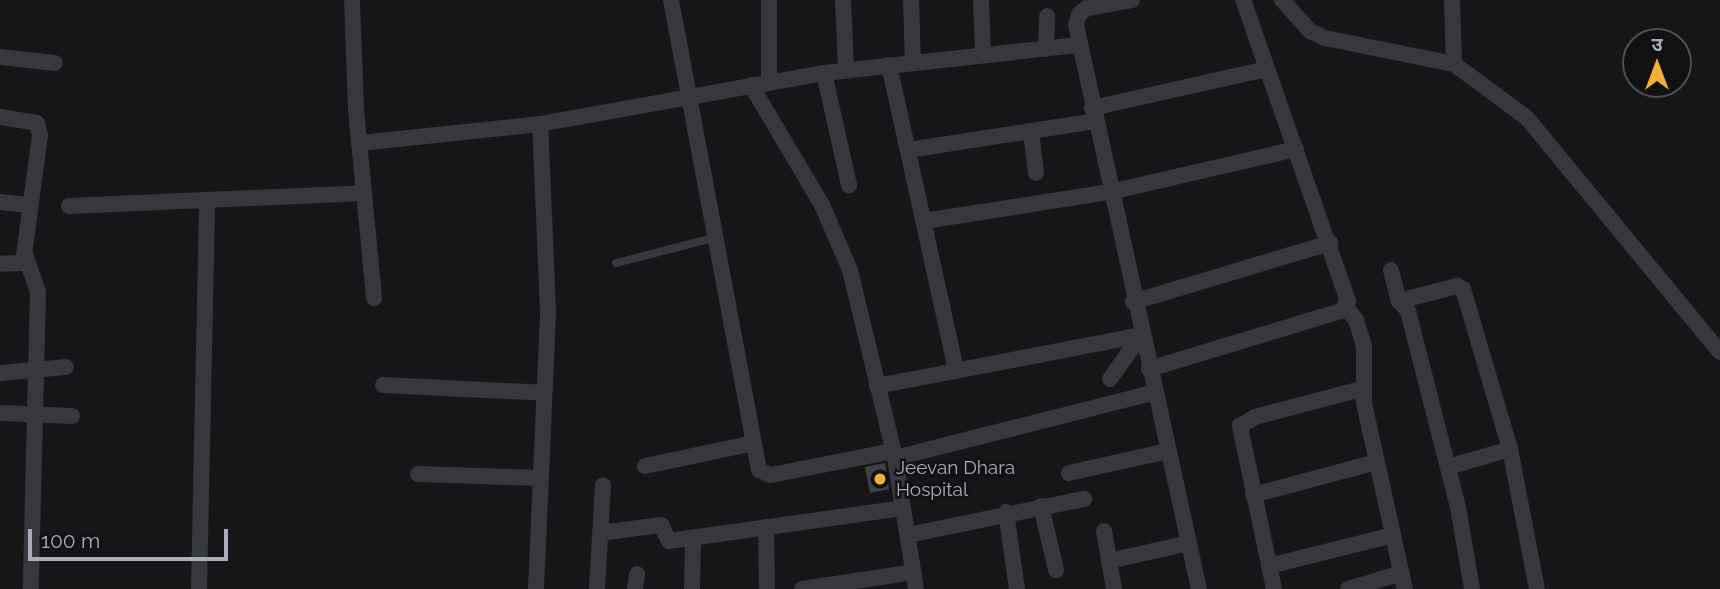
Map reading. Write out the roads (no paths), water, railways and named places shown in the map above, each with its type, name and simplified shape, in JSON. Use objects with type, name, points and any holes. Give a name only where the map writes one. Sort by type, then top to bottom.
[{"type":"street","points":[[352,0],[360,143],[374,298]]},
{"type":"street","points":[[671,0],[687,97],[717,237],[759,470],[771,475],[894,454],[1155,392]]},
{"type":"street","points":[[769,0],[769,81]]},
{"type":"street","points":[[843,0],[846,70]]},
{"type":"street","points":[[911,0],[913,63]]},
{"type":"street","points":[[982,0],[983,55]]},
{"type":"street","points":[[1132,0],[1087,8],[1079,13],[1079,45],[1133,302],[1199,589]]},
{"type":"street","points":[[1242,0],[1347,291],[1346,308],[1356,320],[1364,347],[1362,389],[1403,581],[1348,589]]},
{"type":"street","points":[[1282,0],[1310,32],[1325,38],[1454,64],[1527,118],[1720,352]]},
{"type":"street","points":[[1452,0],[1454,64]]},
{"type":"street","points":[[1046,49],[1047,16]]},
{"type":"street","points":[[360,143],[540,124],[769,81],[846,70],[1079,45]]},
{"type":"street","points":[[0,57],[55,63]]},
{"type":"street","points":[[889,65],[956,371]]},
{"type":"street","points":[[908,150],[1031,131],[1267,69]]},
{"type":"street","points":[[824,73],[849,185]]},
{"type":"street","points":[[751,85],[842,246],[894,454],[916,589]]},
{"type":"street","points":[[0,117],[30,121],[40,128],[23,263],[16,266],[0,264]]},
{"type":"street","points":[[536,589],[548,311],[540,124]]},
{"type":"street","points":[[1031,131],[1036,173]]},
{"type":"street","points":[[924,221],[1110,192],[1296,149]]},
{"type":"street","points":[[69,206],[364,193]]},
{"type":"street","points":[[199,589],[207,200]]},
{"type":"street","points":[[0,202],[31,205]]},
{"type":"street","points":[[1133,302],[1330,243]]},
{"type":"street","points":[[25,254],[38,292],[38,415],[31,589]]},
{"type":"street","points":[[1391,270],[1399,300],[1408,311],[1448,467],[1472,589]]},
{"type":"street","points":[[1399,300],[1457,286],[1463,289],[1510,449],[1537,589]]},
{"type":"street","points":[[1149,369],[1346,308]]},
{"type":"street","points":[[877,386],[1141,335]]},
{"type":"street","points":[[1110,379],[1141,335]]},
{"type":"street","points":[[0,373],[66,367]]},
{"type":"street","points":[[383,385],[544,393]]},
{"type":"street","points":[[1274,589],[1241,435],[1245,420],[1362,389]]},
{"type":"street","points":[[0,413],[72,416]]},
{"type":"street","points":[[645,466],[754,443]]},
{"type":"street","points":[[1448,467],[1510,449]]},
{"type":"street","points":[[1069,473],[1168,451]]},
{"type":"street","points":[[1253,495],[1377,462]]},
{"type":"street","points":[[418,474],[541,478]]},
{"type":"street","points":[[597,589],[603,485]]},
{"type":"street","points":[[908,535],[1006,512],[1084,499]]},
{"type":"street","points":[[1041,506],[1056,570]]},
{"type":"street","points":[[600,533],[661,524],[669,541],[903,508]]},
{"type":"street","points":[[1006,512],[1017,589]]},
{"type":"street","points":[[766,527],[767,589]]},
{"type":"street","points":[[1104,531],[1114,589]]},
{"type":"street","points":[[1269,566],[1393,535]]},
{"type":"street","points":[[692,589],[693,538]]},
{"type":"street","points":[[1109,561],[1189,543]]},
{"type":"street","points":[[802,589],[844,586],[914,572]]},
{"type":"lane","points":[[615,262],[717,237]]},
{"type":"place","name":"Jeevan Dhara Hospital","points":[[880,479]]}]
